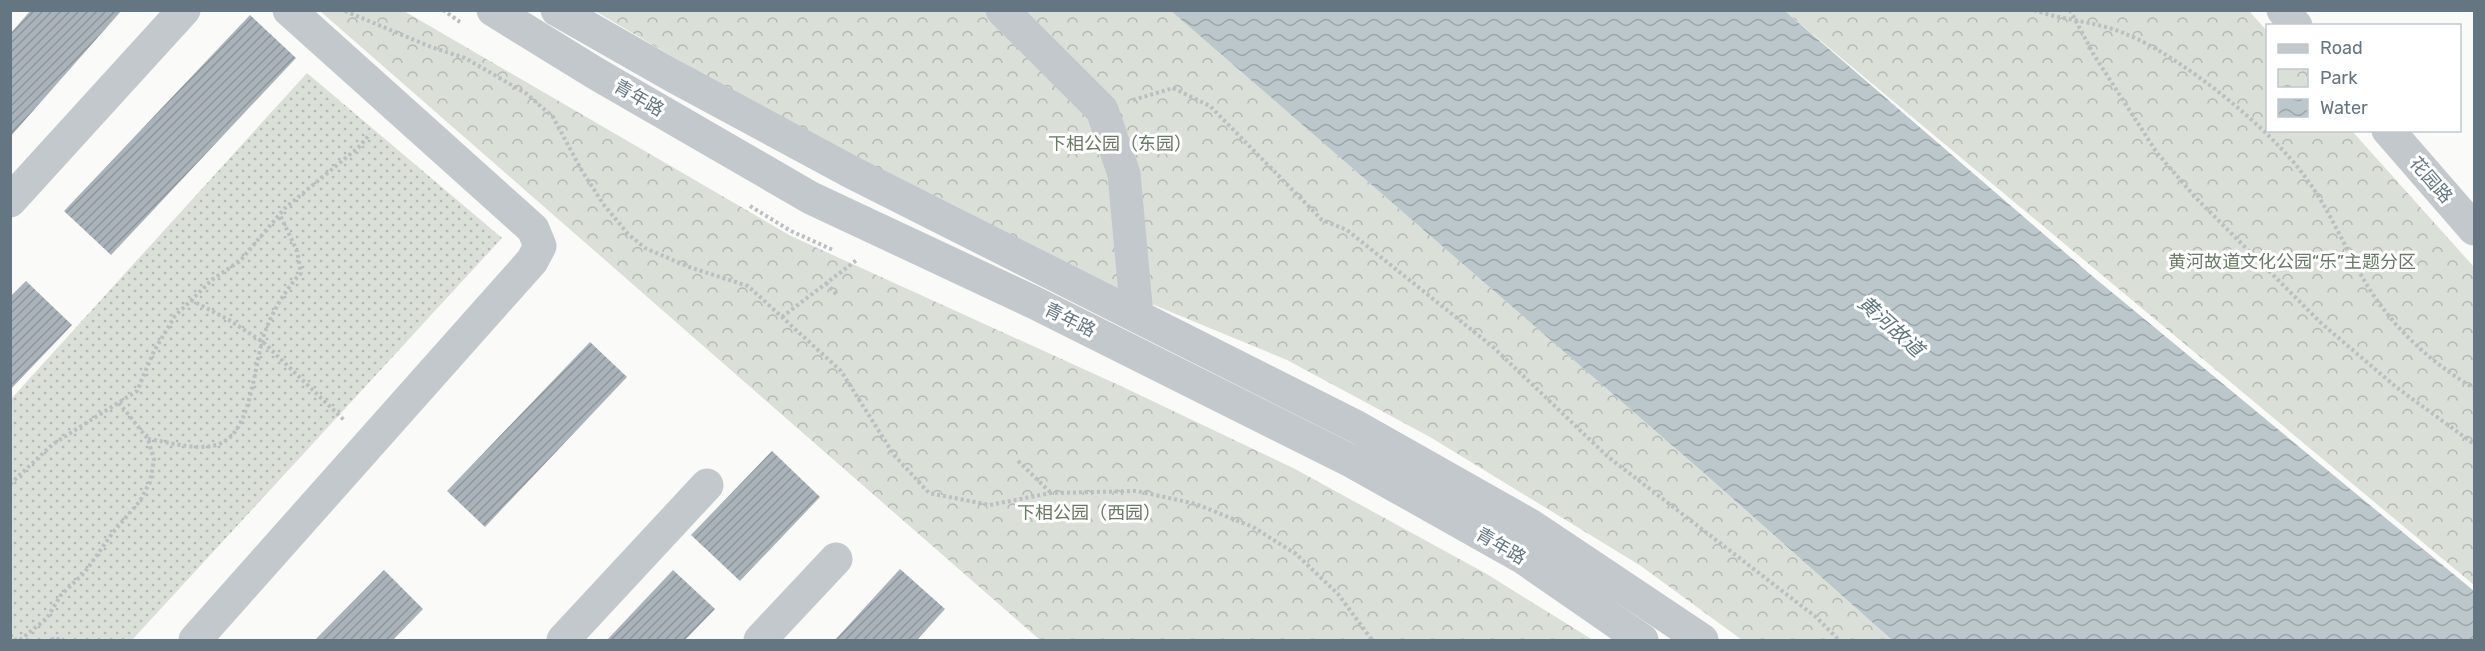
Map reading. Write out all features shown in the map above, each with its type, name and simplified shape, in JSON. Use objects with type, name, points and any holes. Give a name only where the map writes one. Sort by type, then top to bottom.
[{"type":"street","points":[[10,201],[184,10]]},
{"type":"street","points":[[195,640],[532,261],[540,246],[533,230],[289,10]]},
{"type":"street","name":"青年路","points":[[493,10],[595,73],[801,192],[1033,302],[1353,462],[1522,557],[1642,640]]},
{"type":"street","name":"青年路","points":[[557,10],[850,172],[1357,427],[1530,525],[1702,640]]},
{"type":"street","points":[[1002,10],[1102,110],[1124,174],[1137,316]]},
{"type":"street","points":[[2283,10],[2294,24]]},
{"type":"street","name":"花园路","points":[[2390,132],[2475,229]]},
{"type":"street","points":[[563,640],[706,485]]},
{"type":"street","points":[[760,640],[836,559]]},
{"type":"path","points":[[344,10],[431,47],[465,58],[527,94],[553,117],[582,171],[604,205],[628,234],[645,248],[689,267],[748,286],[841,371],[894,455],[929,493],[990,505],[1051,493],[1137,491],[1196,504],[1253,527],[1296,554],[1338,594],[1372,640]]},
{"type":"path","points":[[2034,10],[2128,34],[2165,55],[2208,84],[2275,142],[2306,177],[2385,311],[2434,360],[2475,388]]},
{"type":"path","points":[[2070,10],[2094,55],[2157,153],[2196,198],[2320,323],[2396,387],[2475,444]]},
{"type":"path","points":[[1102,110],[1173,88],[1210,106],[1322,220],[1347,230],[1493,347],[1606,456],[1816,617],[1839,640]]},
{"type":"path","points":[[10,484],[52,444],[137,391],[154,351],[176,316],[213,279],[240,261],[280,214],[323,175],[359,147],[370,134]]},
{"type":"path","points":[[148,439],[208,447],[225,441],[237,427],[248,402],[266,328],[289,286],[301,273],[297,251],[280,214]]},
{"type":"path","points":[[782,317],[857,260],[874,227]]},
{"type":"path","points":[[826,284],[837,295]]},
{"type":"path","points":[[191,300],[229,320],[263,342],[370,444]]},
{"type":"path","points":[[10,635],[18,640],[47,618],[61,595],[85,572],[114,531],[140,501],[150,482],[154,460],[148,439],[119,403]]},
{"type":"path","points":[[1018,461],[1051,493]]},
{"type":"path","points":[[52,640],[55,637],[59,640]]},
{"type":"green space","name":"下相公园（西园）","points":[[320,11],[404,11],[791,236],[1123,387],[1295,469],[1485,573],[1593,640],[1040,640]]},
{"type":"green space","name":"下相公园（东园）","points":[[595,11],[1171,11],[1705,474],[1892,640],[1742,640],[1641,566],[1430,437],[1287,360],[1091,279],[788,125]]},
{"type":"green space","name":"黄河故道文化公园“乐”主题分区","points":[[1785,11],[2249,11],[2266,30],[2266,132],[2353,132],[2474,267],[2474,585]]},
{"type":"green space","points":[[307,73],[502,238],[132,640],[11,640],[11,399]]},
{"type":"water","name":"黄河故道","points":[[1171,11],[1785,11],[2091,275],[2474,591],[2474,640],[1892,640],[1705,474]]},
{"type":"building","points":[[31,10],[122,10],[10,137],[10,34]]},
{"type":"building","points":[[250,15],[296,58],[111,255],[64,211]]},
{"type":"building","points":[[26,281],[72,325],[10,390],[10,297]]},
{"type":"building","points":[[590,342],[627,377],[485,527],[447,491]]},
{"type":"building","points":[[772,451],[820,497],[740,581],[691,535]]},
{"type":"building","points":[[900,569],[945,609],[917,640],[835,640]]},
{"type":"building","points":[[384,570],[423,609],[393,640],[315,640]]},
{"type":"building","points":[[673,570],[715,609],[685,640],[607,640]]}]
